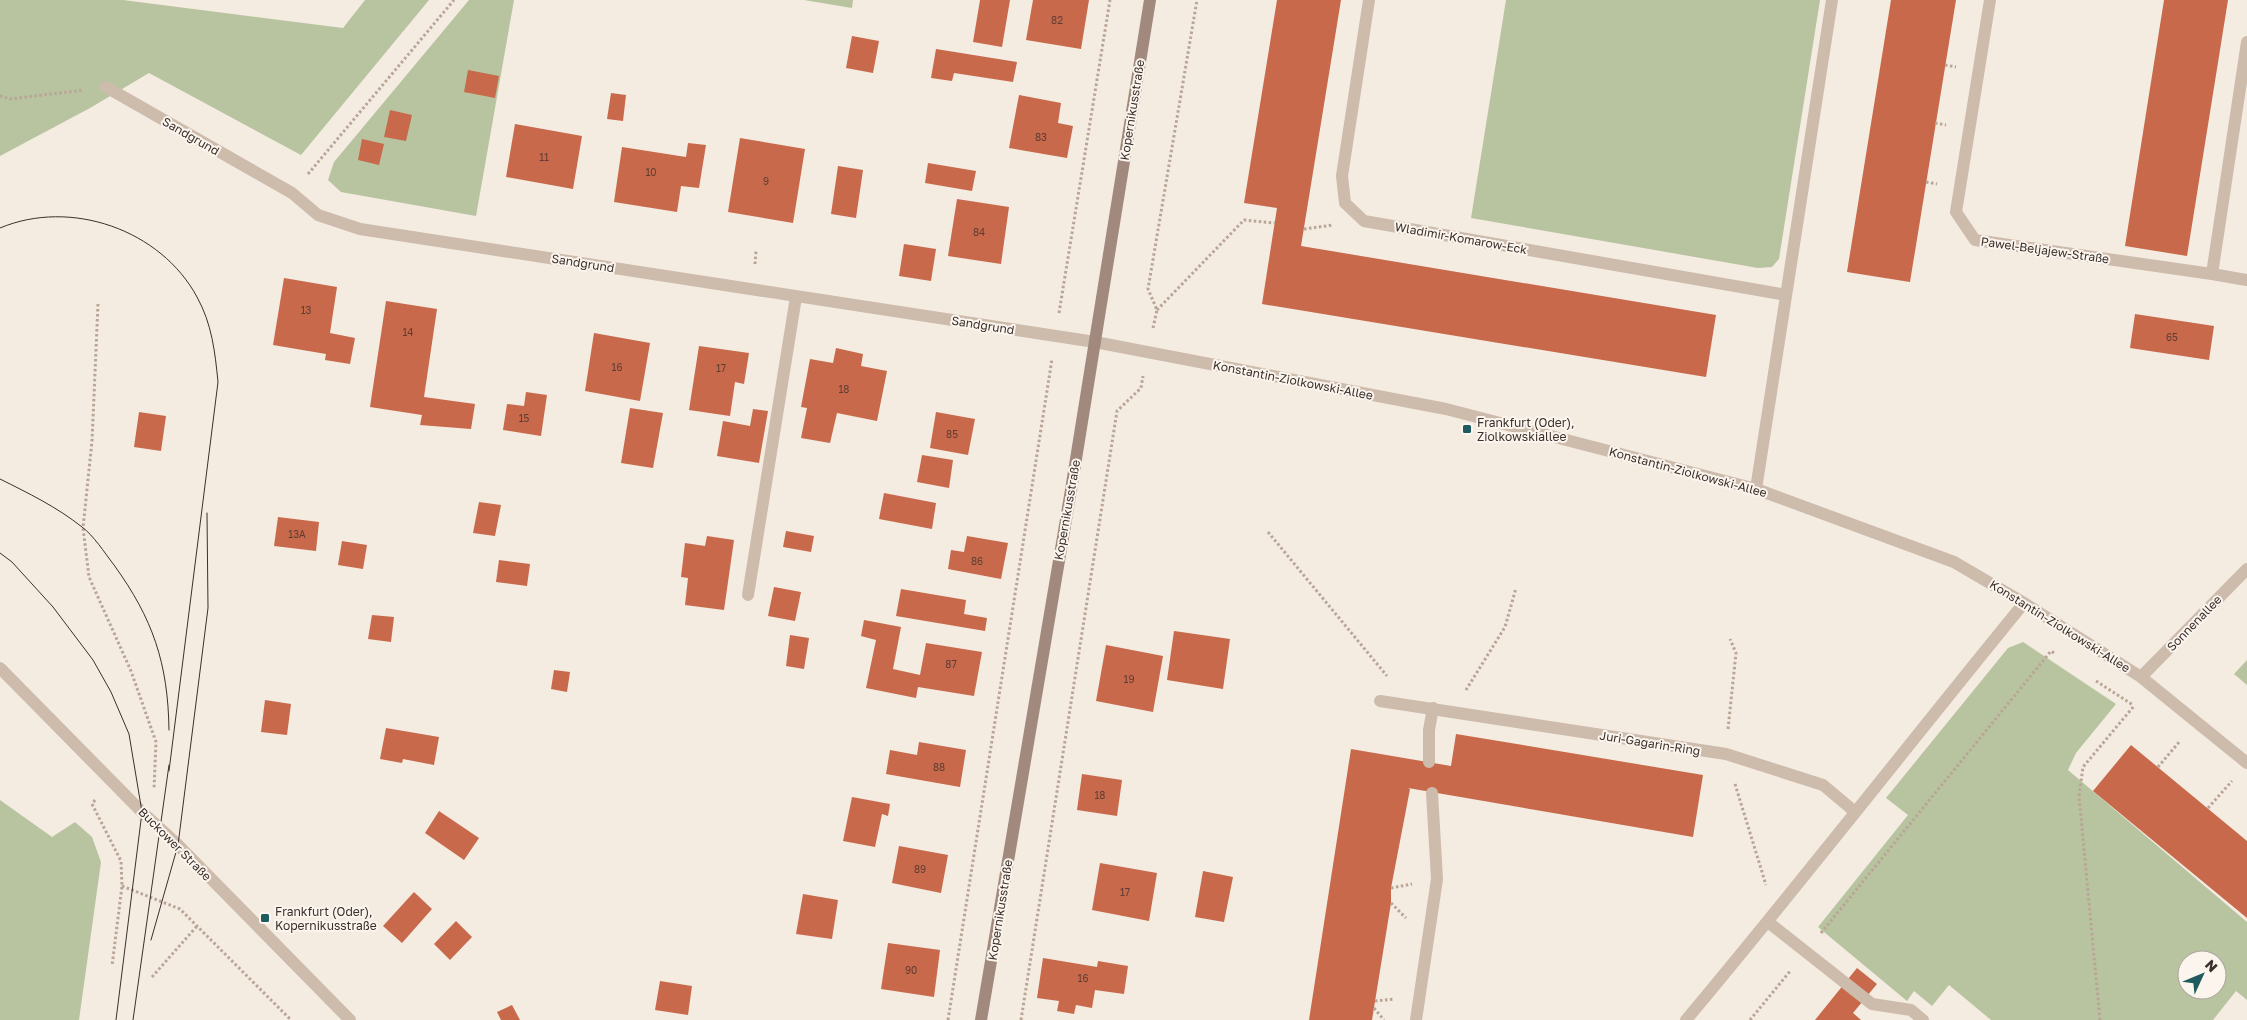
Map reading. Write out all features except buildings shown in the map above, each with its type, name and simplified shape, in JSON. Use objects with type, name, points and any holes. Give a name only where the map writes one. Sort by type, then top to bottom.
[{"type":"main road","name":"Kopernikusstraße","points":[[981,1020],[1095,342],[1150,0]]},
{"type":"street","name":"Wladimir-Komarow-Eck","points":[[1369,0],[1342,176],[1345,204],[1364,221],[1786,295]]},
{"type":"street","points":[[1756,489],[1832,0]]},
{"type":"street","name":"Pawel-Beljajew-Straße","points":[[1990,0],[1956,212],[1975,240],[2247,280]]},
{"type":"street","points":[[2212,274],[2247,42]]},
{"type":"street","name":"Sandgrund","points":[[106,87],[292,193],[318,214],[360,229],[1095,342]]},
{"type":"street","points":[[748,595],[796,297]]},
{"type":"street","name":"Konstantin-Ziolkowski-Allee","points":[[1095,342],[1446,409],[1756,489],[1954,562],[2024,603],[2142,677],[2247,763]]},
{"type":"street","name":"Sonnenallee","points":[[2142,677],[2247,569]]},
{"type":"street","points":[[1686,1020],[1768,922],[1854,811],[2024,603]]},
{"type":"street","name":"Buckower Straße","points":[[0,668],[153,822],[178,844],[350,1020]]},
{"type":"street","name":"Juri-Gagarin-Ring","points":[[1380,701],[1726,754],[1823,785],[1854,811]]},
{"type":"street","points":[[1429,762],[1429,730],[1433,708]]},
{"type":"street","points":[[1416,1020],[1437,879],[1432,793]]},
{"type":"street","points":[[1768,922],[1872,1004],[1911,1010],[1923,1020]]},
{"type":"path","points":[[292,193],[454,0]]},
{"type":"path","points":[[948,1020],[1110,0]]},
{"type":"path","points":[[1157,310],[1148,289],[1197,0]]},
{"type":"path","points":[[0,96],[10,99],[106,87]]},
{"type":"path","points":[[1021,1020],[1117,412],[1141,388],[1157,310],[1244,220],[1275,223]]},
{"type":"path","points":[[98,304],[92,442],[83,528],[89,577],[131,671],[156,742],[153,822]]},
{"type":"path","points":[[1268,532],[1411,705]]},
{"type":"path","points":[[1452,712],[1505,627],[1516,588]]},
{"type":"path","points":[[1750,1020],[2051,651]]},
{"type":"path","points":[[2100,1020],[2079,796],[2083,767],[2134,706]]},
{"type":"path","points":[[2158,767],[2182,739]]},
{"type":"path","points":[[2208,808],[2236,777]]},
{"type":"path","points":[[112,781],[92,804],[121,861],[122,886],[112,966]]},
{"type":"path","points":[[122,886],[180,909],[291,1020]]},
{"type":"path","points":[[152,977],[197,926]]},
{"type":"path","points":[[1374,1008],[1384,1020]]},
{"type":"green space","points":[[0,0],[123,0],[343,28],[365,0],[429,0],[301,155],[149,73],[90,108],[0,156]]},
{"type":"green space","points":[[469,0],[514,0],[476,216],[341,192],[328,180],[334,162]]},
{"type":"green space","points":[[804,0],[853,0],[852,8]]},
{"type":"green space","points":[[1506,0],[1820,0],[1779,259],[1772,267],[1758,268],[1471,218]]},
{"type":"green space","points":[[2023,642],[2116,704],[2076,753],[2068,770],[2247,922],[2247,1000],[2236,991],[2213,1020],[1991,1020],[1949,985],[1932,1006],[1914,991],[1907,1001],[1818,927],[1908,815],[1886,798],[2008,648]]},
{"type":"green space","points":[[2247,660],[2247,685],[2234,674]]},
{"type":"green space","points":[[0,800],[52,837],[75,822],[92,837],[101,862],[79,1020],[0,1020]]},
{"type":"tram line","points":[[0,228],[27,220],[56,217],[84,219],[112,226],[138,238],[161,254],[181,274],[197,297],[206,317],[214,349],[218,382],[169,771]]},
{"type":"tram line","points":[[0,479],[32,495],[82,527],[99,544],[128,585],[139,604],[156,643],[165,684],[169,730]]},
{"type":"tram line","points":[[151,940],[178,845],[208,608],[207,513]]},
{"type":"tram line","points":[[0,553],[12,562],[53,607],[93,660],[111,692],[129,734],[142,812],[116,1020]]},
{"type":"tram line","points":[[133,1020],[169,765]]},
{"type":"place","name":"Frankfurt (Oder), Ziolkowskiallee","points":[[1467,429]]},
{"type":"place","name":"Frankfurt (Oder), Kopernikusstraße","points":[[265,918]]}]
